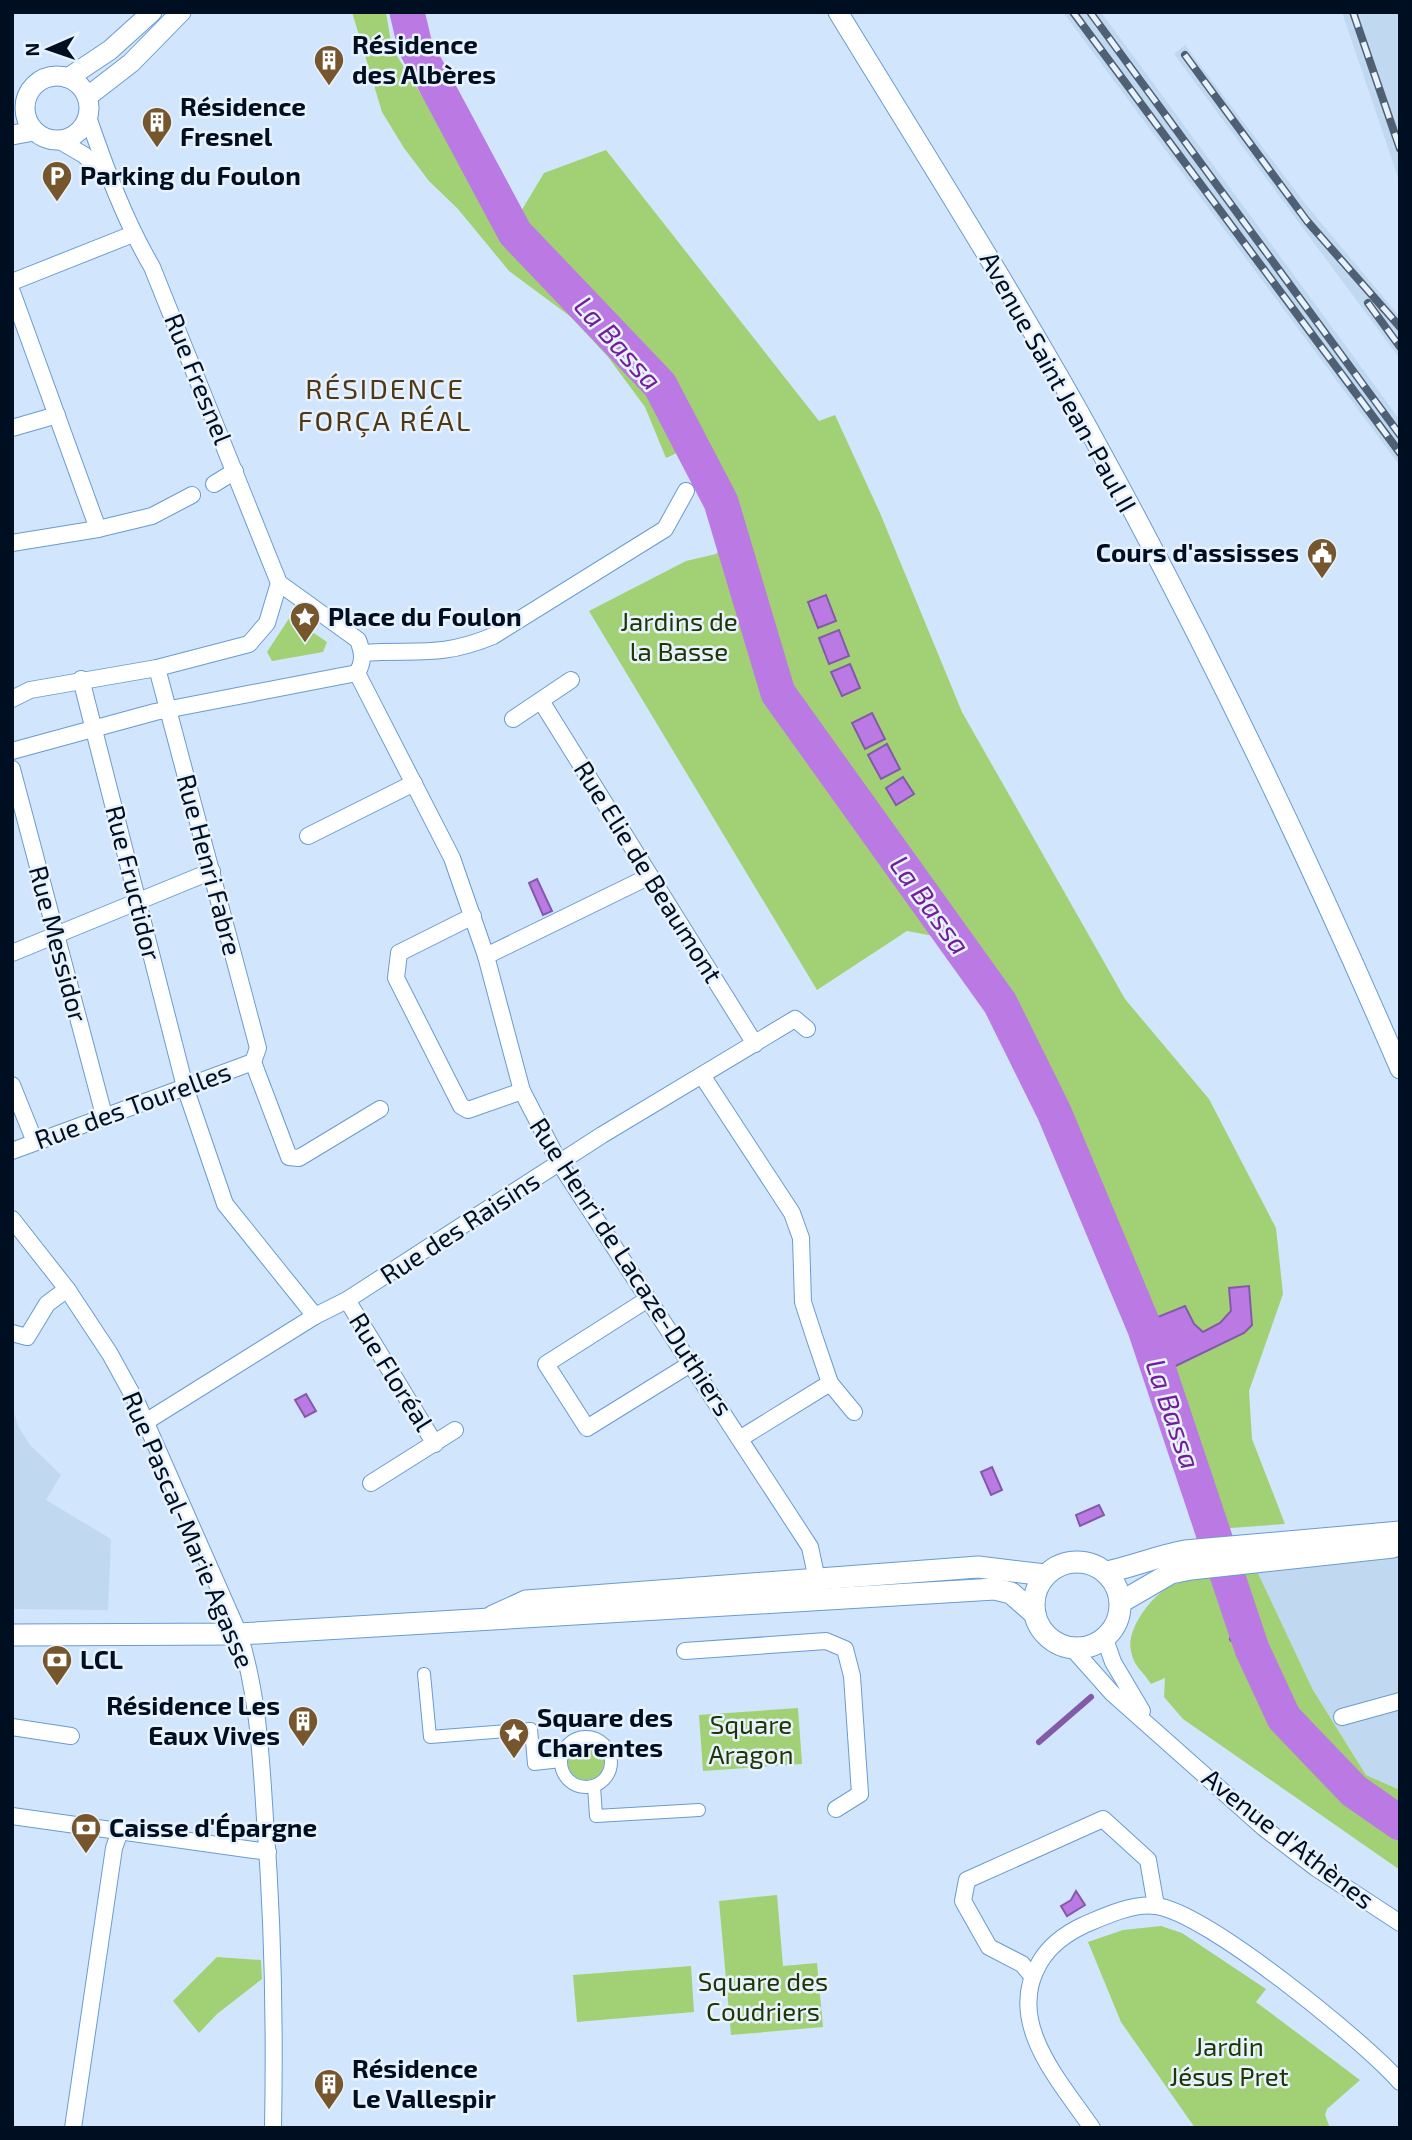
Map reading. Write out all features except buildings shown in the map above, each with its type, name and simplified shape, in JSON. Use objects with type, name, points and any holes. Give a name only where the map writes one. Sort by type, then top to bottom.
[{"type":"main road","points":[[1107,1573],[1132,1567],[1155,1556],[1188,1560],[1400,1532]]},
{"type":"main road","points":[[1252,1553],[1400,1546]]},
{"type":"main road","points":[[1121,1602],[1188,1560]]},
{"type":"main road","points":[[12,1635],[239,1634],[485,1619],[521,1620],[995,1590],[1011,1593],[1035,1614],[1048,1637],[1072,1648],[1084,1648],[1105,1639],[1120,1616],[1119,1591],[1107,1573],[1083,1561],[1056,1566],[1045,1575],[1036,1593],[1035,1614]]},
{"type":"main road","points":[[485,1619],[526,1601],[757,1582],[978,1567],[1045,1575]]},
{"type":"street","points":[[68,78],[110,50],[152,12]]},
{"type":"street","points":[[88,107],[76,82],[58,76],[39,82],[31,89],[19,111],[34,131],[50,140],[60,141],[78,133],[88,107],[181,12]]},
{"type":"street","name":"Avenue Saint Jean-Paul II","points":[[838,12],[1019,307],[1090,432],[1255,753],[1351,956],[1400,1069]]},
{"type":"street","name":"Rue Fresnel","points":[[88,107],[109,178],[133,234],[152,267],[279,583]]},
{"type":"street","points":[[12,135],[34,131]]},
{"type":"street","name":"Rue Fresnel","points":[[60,141],[84,155],[109,178]]},
{"type":"street","points":[[12,282],[133,234]]},
{"type":"street","points":[[12,292],[98,529]]},
{"type":"street","points":[[12,428],[57,415]]},
{"type":"street","points":[[214,484],[235,471]]},
{"type":"street","points":[[363,653],[433,654],[466,648],[493,636],[665,529],[686,491]]},
{"type":"street","points":[[12,543],[98,529],[152,516],[192,495]]},
{"type":"street","points":[[12,699],[30,691],[81,679],[157,668],[213,656],[249,644],[267,623],[279,583],[358,640],[363,653],[357,673],[167,709],[12,751]]},
{"type":"street","name":"Rue Henri Fabre","points":[[157,668],[258,1048],[253,1062]]},
{"type":"street","name":"Rue Henri de Lacaze-Duthiers","points":[[357,673],[452,858],[486,956],[522,1091],[560,1164],[810,1547],[818,1578]]},
{"type":"street","name":"Rue Fructidor","points":[[81,679],[185,1087],[225,1204],[315,1316]]},
{"type":"street","points":[[513,719],[571,680]]},
{"type":"street","name":"Rue Elie de Beaumont","points":[[541,701],[755,1044]]},
{"type":"street","name":"Rue Messidor","points":[[12,769],[105,1119]]},
{"type":"street","points":[[309,836],[414,783]]},
{"type":"street","points":[[12,953],[138,904],[212,871]]},
{"type":"street","points":[[486,956],[650,876]]},
{"type":"street","points":[[473,916],[399,953],[396,978],[461,1106],[468,1110],[522,1091]]},
{"type":"street","name":"Rue des Raisins","points":[[147,1421],[315,1316],[347,1300],[602,1135],[703,1077],[795,1019],[807,1029]]},
{"type":"street","points":[[253,1062],[289,1157],[293,1158],[380,1109]]},
{"type":"street","name":"Rue des Tourelles","points":[[12,1150],[105,1119],[253,1062]]},
{"type":"street","points":[[703,1077],[792,1213],[801,1237],[803,1302],[830,1383],[854,1412]]},
{"type":"street","points":[[12,1085],[36,1142]]},
{"type":"street","name":"Rue Pascal-Marie Agasse","points":[[12,1219],[67,1289],[110,1354],[147,1421],[239,1634],[251,1676],[268,1852],[275,1993],[273,2128]]},
{"type":"street","points":[[12,1333],[27,1337],[47,1304],[67,1289]]},
{"type":"street","points":[[648,1299],[546,1364],[586,1428],[692,1363]]},
{"type":"street","name":"Rue Floréal","points":[[347,1300],[435,1444]]},
{"type":"street","points":[[741,1438],[830,1383]]},
{"type":"street","name":"Rue Floréal","points":[[371,1483],[455,1430]]},
{"type":"street","points":[[816,1602],[818,1578]]},
{"type":"street","name":"Avenue d'Athènes","points":[[1105,1639],[1118,1671],[1148,1723]]},
{"type":"street","points":[[685,1651],[826,1641],[845,1649],[852,1676],[860,1794],[836,1809]]},
{"type":"street","name":"Avenue d'Athènes","points":[[1072,1648],[1112,1693],[1264,1828],[1317,1868],[1400,1923]]},
{"type":"street","points":[[424,1674],[430,1737],[531,1730],[534,1764],[561,1761]]},
{"type":"street","points":[[1342,1717],[1400,1702]]},
{"type":"street","points":[[12,1727],[71,1736]]},
{"type":"street","points":[[591,1737],[602,1741],[611,1761],[608,1774],[594,1786],[582,1787],[572,1783],[560,1766],[561,1761],[563,1751],[571,1742],[591,1737]]},
{"type":"street","points":[[594,1786],[596,1816],[699,1810]]},
{"type":"street","points":[[12,1816],[268,1852]]},
{"type":"street","points":[[1032,1976],[1022,1964],[989,1947],[963,1901],[967,1880],[1103,1819],[1148,1860],[1156,1906]]},
{"type":"street","points":[[73,2128],[102,1921],[114,1848],[120,1831]]},
{"type":"street","points":[[1092,2128],[1049,2066],[1029,2025],[1028,2002],[1032,1976],[1046,1952],[1071,1931],[1110,1914],[1156,1906],[1198,1922],[1308,1998],[1400,2082]]},
{"type":"shaded area","points":[[1063,12],[1101,12],[1400,420],[1400,466]]},
{"type":"shaded area","points":[[1342,12],[1400,12],[1400,183]]},
{"type":"shaded area","points":[[1185,45],[1307,206],[1400,317],[1400,359],[1174,54]]},
{"type":"shaded area","points":[[826,595],[836,621],[818,628],[808,602]]},
{"type":"shaded area","points":[[839,630],[849,656],[829,664],[819,638]]},
{"type":"shaded area","points":[[850,664],[860,688],[842,696],[831,672]]},
{"type":"shaded area","points":[[872,713],[885,739],[865,749],[852,723]]},
{"type":"shaded area","points":[[887,744],[900,769],[881,779],[868,755]]},
{"type":"shaded area","points":[[903,777],[914,794],[896,805],[886,788]]},
{"type":"shaded area","points":[[537,879],[552,911],[543,915],[529,883]]},
{"type":"shaded area","points":[[1249,1286],[1252,1325],[1244,1333],[1159,1374],[1143,1323],[1185,1306],[1194,1324],[1203,1332],[1220,1323],[1231,1311],[1229,1288]]},
{"type":"shaded area","points":[[306,1394],[316,1411],[305,1417],[295,1400]]},
{"type":"shaded area","points":[[12,1407],[19,1428],[30,1445],[61,1475],[46,1500],[111,1539],[108,1610],[12,1609]]},
{"type":"shaded area","points":[[992,1467],[1002,1490],[991,1495],[981,1472]]},
{"type":"shaded area","points":[[1099,1505],[1104,1515],[1080,1526],[1076,1515]]},
{"type":"shaded area","points":[[1400,1555],[1400,1790],[1366,1775],[1313,1690],[1257,1571]]},
{"type":"shaded area","points":[[1076,1891],[1085,1905],[1067,1916],[1061,1906],[1071,1900]]},
{"type":"green space","name":"Jardins de la Basse","points":[[352,12],[386,12],[392,48],[508,233],[544,173],[606,150],[819,421],[835,415],[880,513],[962,712],[1125,999],[1209,1099],[1276,1228],[1283,1294],[1249,1391],[1252,1439],[1285,1524],[1218,1529],[1168,1379],[1057,1107],[1004,1002],[960,941],[907,931],[817,990],[589,611],[686,561],[716,554],[740,527],[700,442],[666,458],[645,407],[608,357],[571,317],[509,271],[458,209],[429,181],[382,112]]},
{"type":"green space","points":[[290,617],[327,642],[323,652],[272,661],[267,652]]},
{"type":"green space","points":[[1257,1571],[1313,1690],[1366,1775],[1400,1790],[1400,1870],[1183,1719],[1164,1697],[1165,1678],[1151,1684],[1134,1661],[1130,1642],[1138,1620],[1161,1592],[1179,1583],[1184,1575]]},
{"type":"green space","name":"Square Aragon","points":[[798,1708],[802,1764],[703,1771],[699,1715]]},
{"type":"green space","points":[[586,1744],[599,1749],[604,1762],[599,1775],[586,1780],[573,1775],[568,1762],[573,1749]]},
{"type":"green space","name":"Square des Coudriers","points":[[777,1895],[783,1966],[817,1963],[823,2027],[731,2035],[719,1901]]},
{"type":"green space","name":"Jardin Jésus Pret","points":[[1161,1926],[1182,1933],[1266,1989],[1256,2002],[1360,2080],[1327,2109],[1325,2115],[1330,2128],[1195,2128],[1121,2022],[1088,1942],[1123,1930]]},
{"type":"green space","points":[[217,1957],[261,1960],[262,1979],[217,2014],[199,2033],[173,2001]]},
{"type":"green space","points":[[691,1966],[694,2012],[577,2022],[573,1975]]},
{"type":"waterway","name":"La Bassa","points":[[407,12],[415,46],[515,233],[660,385],[721,502],[778,693],[1000,1003],[1054,1112],[1145,1329],[1252,1649],[1284,1718],[1354,1791],[1400,1823]]},
{"type":"waterway","points":[[1232,1639],[1245,1628]]},
{"type":"waterway","points":[[1039,1742],[1091,1697]]},
{"type":"railway","points":[[1073,12],[1400,453]]},
{"type":"railway","points":[[1090,12],[1400,435]]},
{"type":"railway","points":[[1353,12],[1400,149]]},
{"type":"railway","points":[[1185,55],[1307,221],[1400,327]]},
{"type":"railway","points":[[1368,303],[1400,347]]},
{"type":"place","name":"Résidence des Albères","points":[[329,87]]},
{"type":"place","name":"Résidence Fresnel","points":[[157,149]]},
{"type":"place","name":"Parking du Foulon","points":[[57,203]]},
{"type":"place","name":"Cours d'assisses","points":[[1322,580]]},
{"type":"place","name":"Place du Foulon","points":[[305,644]]},
{"type":"place","name":"LCL","points":[[57,1687]]},
{"type":"place","name":"Résidence Les Eaux Vives","points":[[303,1748]]},
{"type":"place","name":"Square des Charentes","points":[[514,1760]]},
{"type":"place","name":"Caisse d'Épargne","points":[[86,1855]]},
{"type":"place","name":"Résidence Le Vallespir","points":[[329,2111]]},
{"type":"district","name":"RÉSIDENCE FORÇA RÉAL","points":[[385,405]]}]
